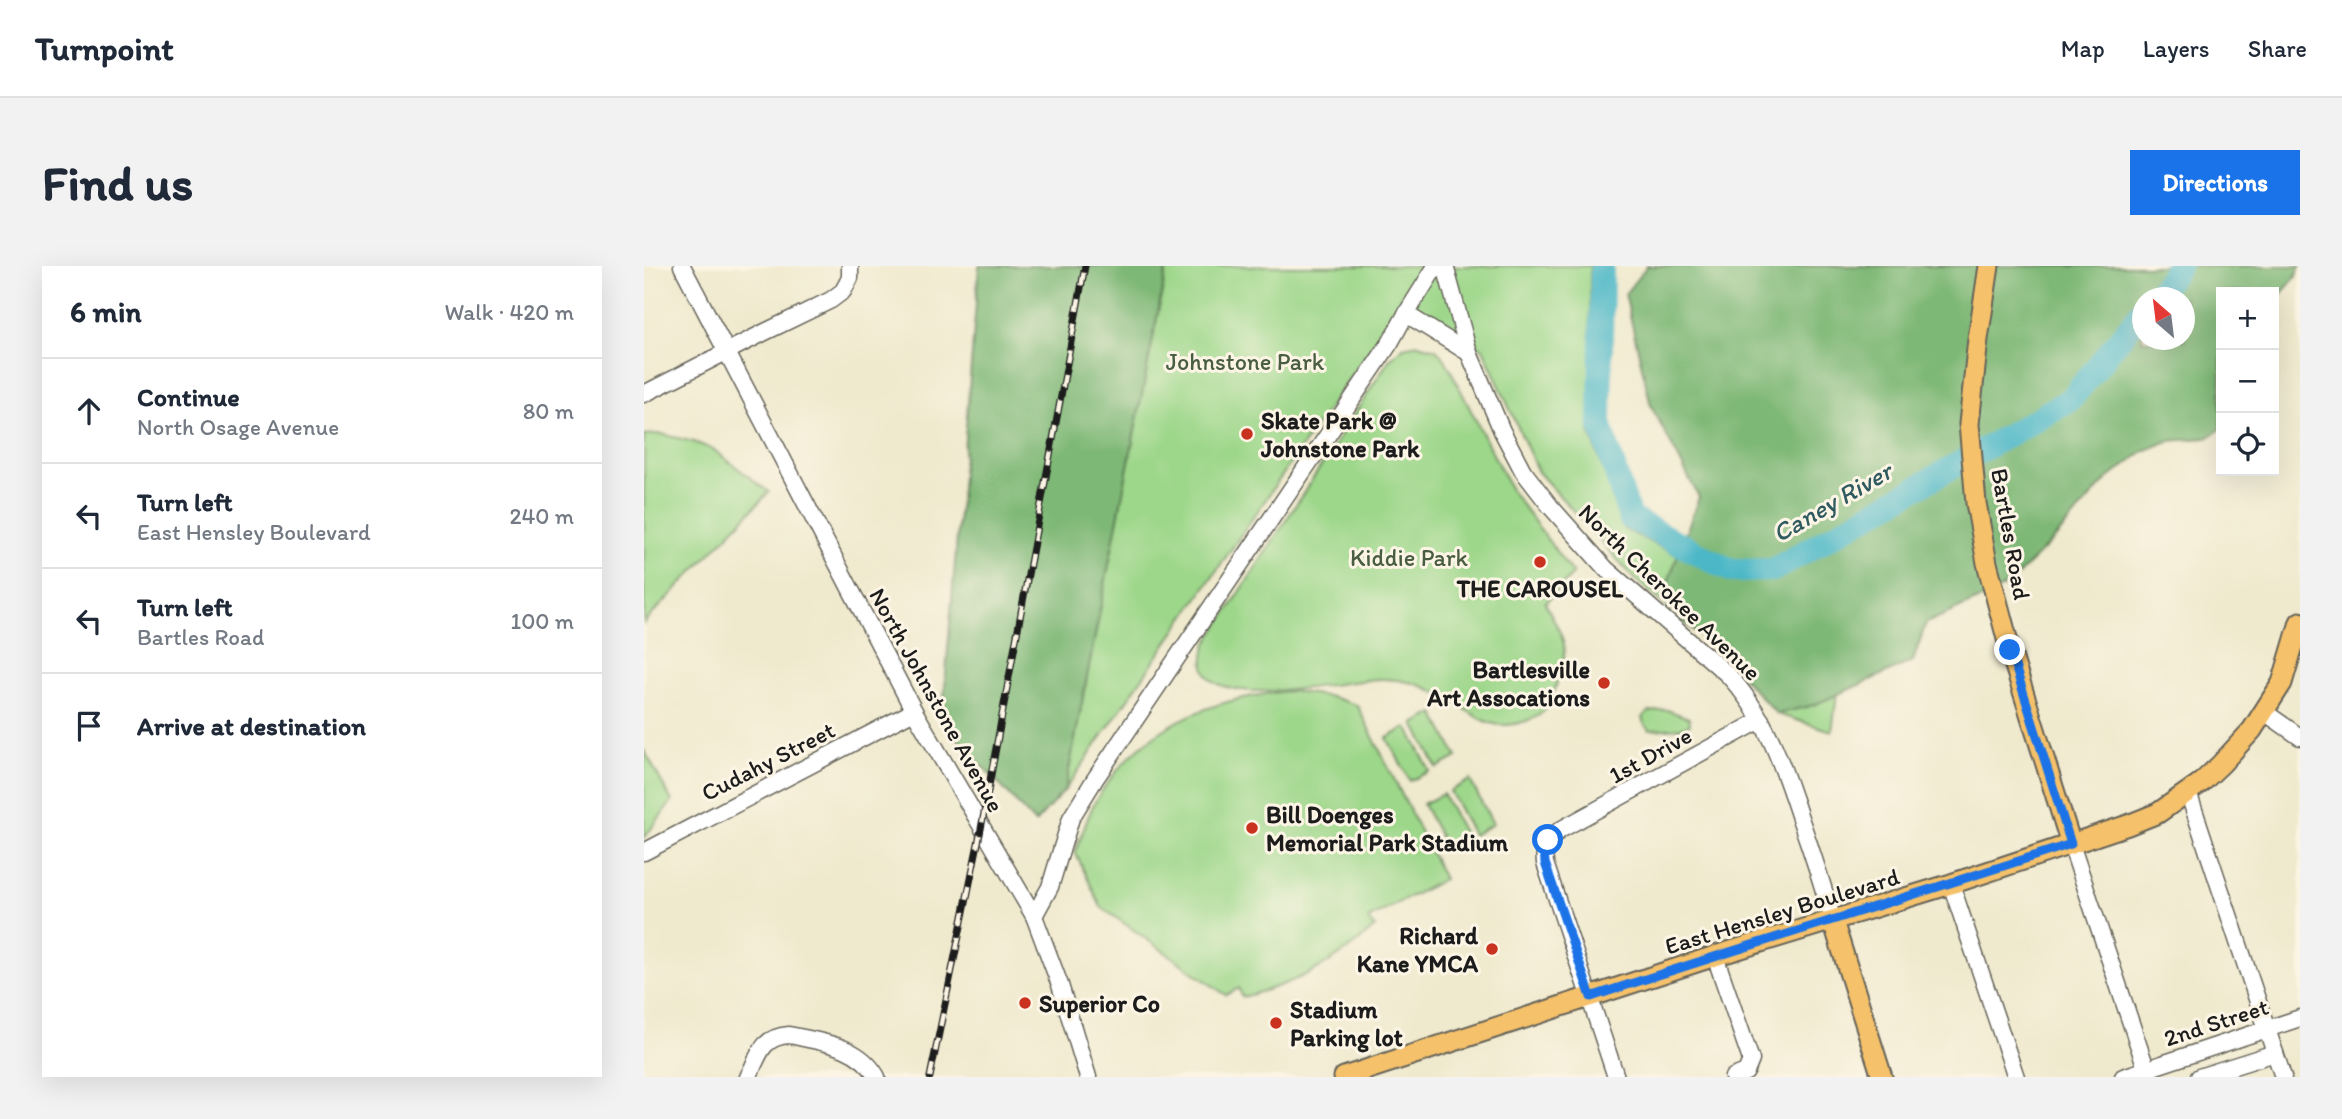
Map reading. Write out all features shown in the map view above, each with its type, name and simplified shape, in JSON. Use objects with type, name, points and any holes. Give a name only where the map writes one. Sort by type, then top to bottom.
[{"type":"main road","name":"Bartles Road","points":[[1988,273],[1969,424],[1976,503],[1987,563],[2010,650],[2071,844]]},
{"type":"main road","name":"East Hensley Boulevard","points":[[1348,1076],[1715,956],[1951,884],[2158,813],[2221,764],[2252,730],[2281,682],[2300,622]]},
{"type":"main road","points":[[1833,921],[1882,1077]]},
{"type":"street","name":"North Johnstone Avenue","points":[[682,266],[914,711],[1034,916],[1060,985],[1088,1077]]},
{"type":"street","points":[[837,266],[847,283]]},
{"type":"street","points":[[644,394],[831,300],[843,291],[850,266]]},
{"type":"street","points":[[1034,916],[1050,887],[1072,818],[1089,788],[1390,343],[1436,266]]},
{"type":"street","name":"North Cherokee Avenue","points":[[1445,266],[1469,353],[1502,431],[1523,471],[1606,569],[1727,674],[1744,692],[1761,720],[1781,762],[1833,921]]},
{"type":"street","points":[[1406,314],[1469,353]]},
{"type":"street","name":"Cudahy Street","points":[[644,852],[914,711]]},
{"type":"street","points":[[2263,711],[2300,737]]},
{"type":"street","name":"1st Drive","points":[[1591,997],[1545,863],[1544,847],[1548,840],[1560,830],[1761,720]]},
{"type":"street","points":[[2188,792],[2283,1077]]},
{"type":"street","points":[[2071,844],[2148,1073]]},
{"type":"street","points":[[1951,884],[2016,1077]]},
{"type":"street","points":[[1715,956],[1751,1060],[1742,1075]]},
{"type":"street","points":[[1591,997],[1616,1077]]},
{"type":"street","name":"2nd Street","points":[[2123,1077],[2148,1073],[2300,1018]]},
{"type":"street","points":[[748,1077],[762,1047],[780,1035],[846,1048],[871,1065],[877,1077]]},
{"type":"street","points":[[2199,1077],[2275,1053]]},
{"type":"green space","points":[[979,266],[1167,266],[1065,790],[1035,823],[942,722]]},
{"type":"green space","name":"Johnstone Park","points":[[1167,266],[1590,266],[1590,432],[1624,529],[1735,584],[1859,534],[1832,731],[1777,714],[1713,646],[1635,579],[1538,472],[1483,349],[1404,299],[1065,790]]},
{"type":"green space","points":[[1647,266],[2300,266],[2295,278],[2279,296],[2279,287],[2216,287],[2216,432],[2207,438],[2168,441],[2144,451],[2106,480],[2055,538],[2010,583],[1926,623],[1913,661],[1814,705],[1777,714],[1713,646],[1680,619],[1664,593],[1699,497],[1651,406],[1625,294]]},
{"type":"green space","name":"Kiddie Park","points":[[1418,344],[1436,349],[1445,359],[1511,490],[1573,574],[1545,603],[1564,646],[1563,664],[1549,703],[1541,714],[1532,719],[1512,725],[1500,725],[1480,719],[1452,700],[1411,682],[1379,679],[1263,691],[1240,690],[1221,685],[1208,676],[1204,668],[1206,645],[1389,360],[1403,347]]},
{"type":"green space","points":[[661,434],[714,450],[769,492],[644,623],[644,435]]},
{"type":"green space","name":"Bill Doenges Memorial Park Stadium","points":[[1293,691],[1331,697],[1357,705],[1444,879],[1368,919],[1375,927],[1345,952],[1313,971],[1261,992],[1242,997],[1239,988],[1226,995],[1101,907],[1075,852],[1095,802],[1133,754],[1155,736],[1205,709],[1262,694]]},
{"type":"green space","points":[[1667,710],[1689,718],[1690,724],[1681,728],[1650,730],[1645,725],[1643,717],[1648,712]]},
{"type":"green space","points":[[1434,713],[1457,757],[1437,768],[1414,724]]},
{"type":"green space","points":[[1407,727],[1430,771],[1410,781],[1387,738]]},
{"type":"green space","points":[[644,750],[672,801],[644,838]]},
{"type":"green space","points":[[1470,780],[1493,824],[1473,835],[1450,791]]},
{"type":"green space","points":[[1443,794],[1466,838],[1446,848],[1423,804]]},
{"type":"waterway","name":"Caney River","points":[[1602,266],[1600,423],[1630,518],[1732,571],[1773,570],[2071,399],[2132,323]]},
{"type":"waterway","name":"Caney River","points":[[2163,287],[2179,266]]},
{"type":"railway","points":[[930,1077],[981,829],[1085,266]]},
{"type":"place","name":"Skate Park @ Johnstone Park","points":[[1247,434]]},
{"type":"place","name":"THE CAROUSEL","points":[[1540,562]]},
{"type":"place","name":"Bartlesville Art Assocations","points":[[1604,683]]},
{"type":"place","name":"Bill Doenges Memorial Park Stadium","points":[[1252,828]]},
{"type":"place","name":"Richard Kane YMCA","points":[[1492,949]]},
{"type":"place","name":"Superior Co","points":[[1025,1003]]},
{"type":"place","name":"Stadium Parking lot","points":[[1276,1023]]},
{"type":"route","points":[[1548,840],[1544,849],[1545,863],[1591,997],[2071,844],[2010,650]]}]
